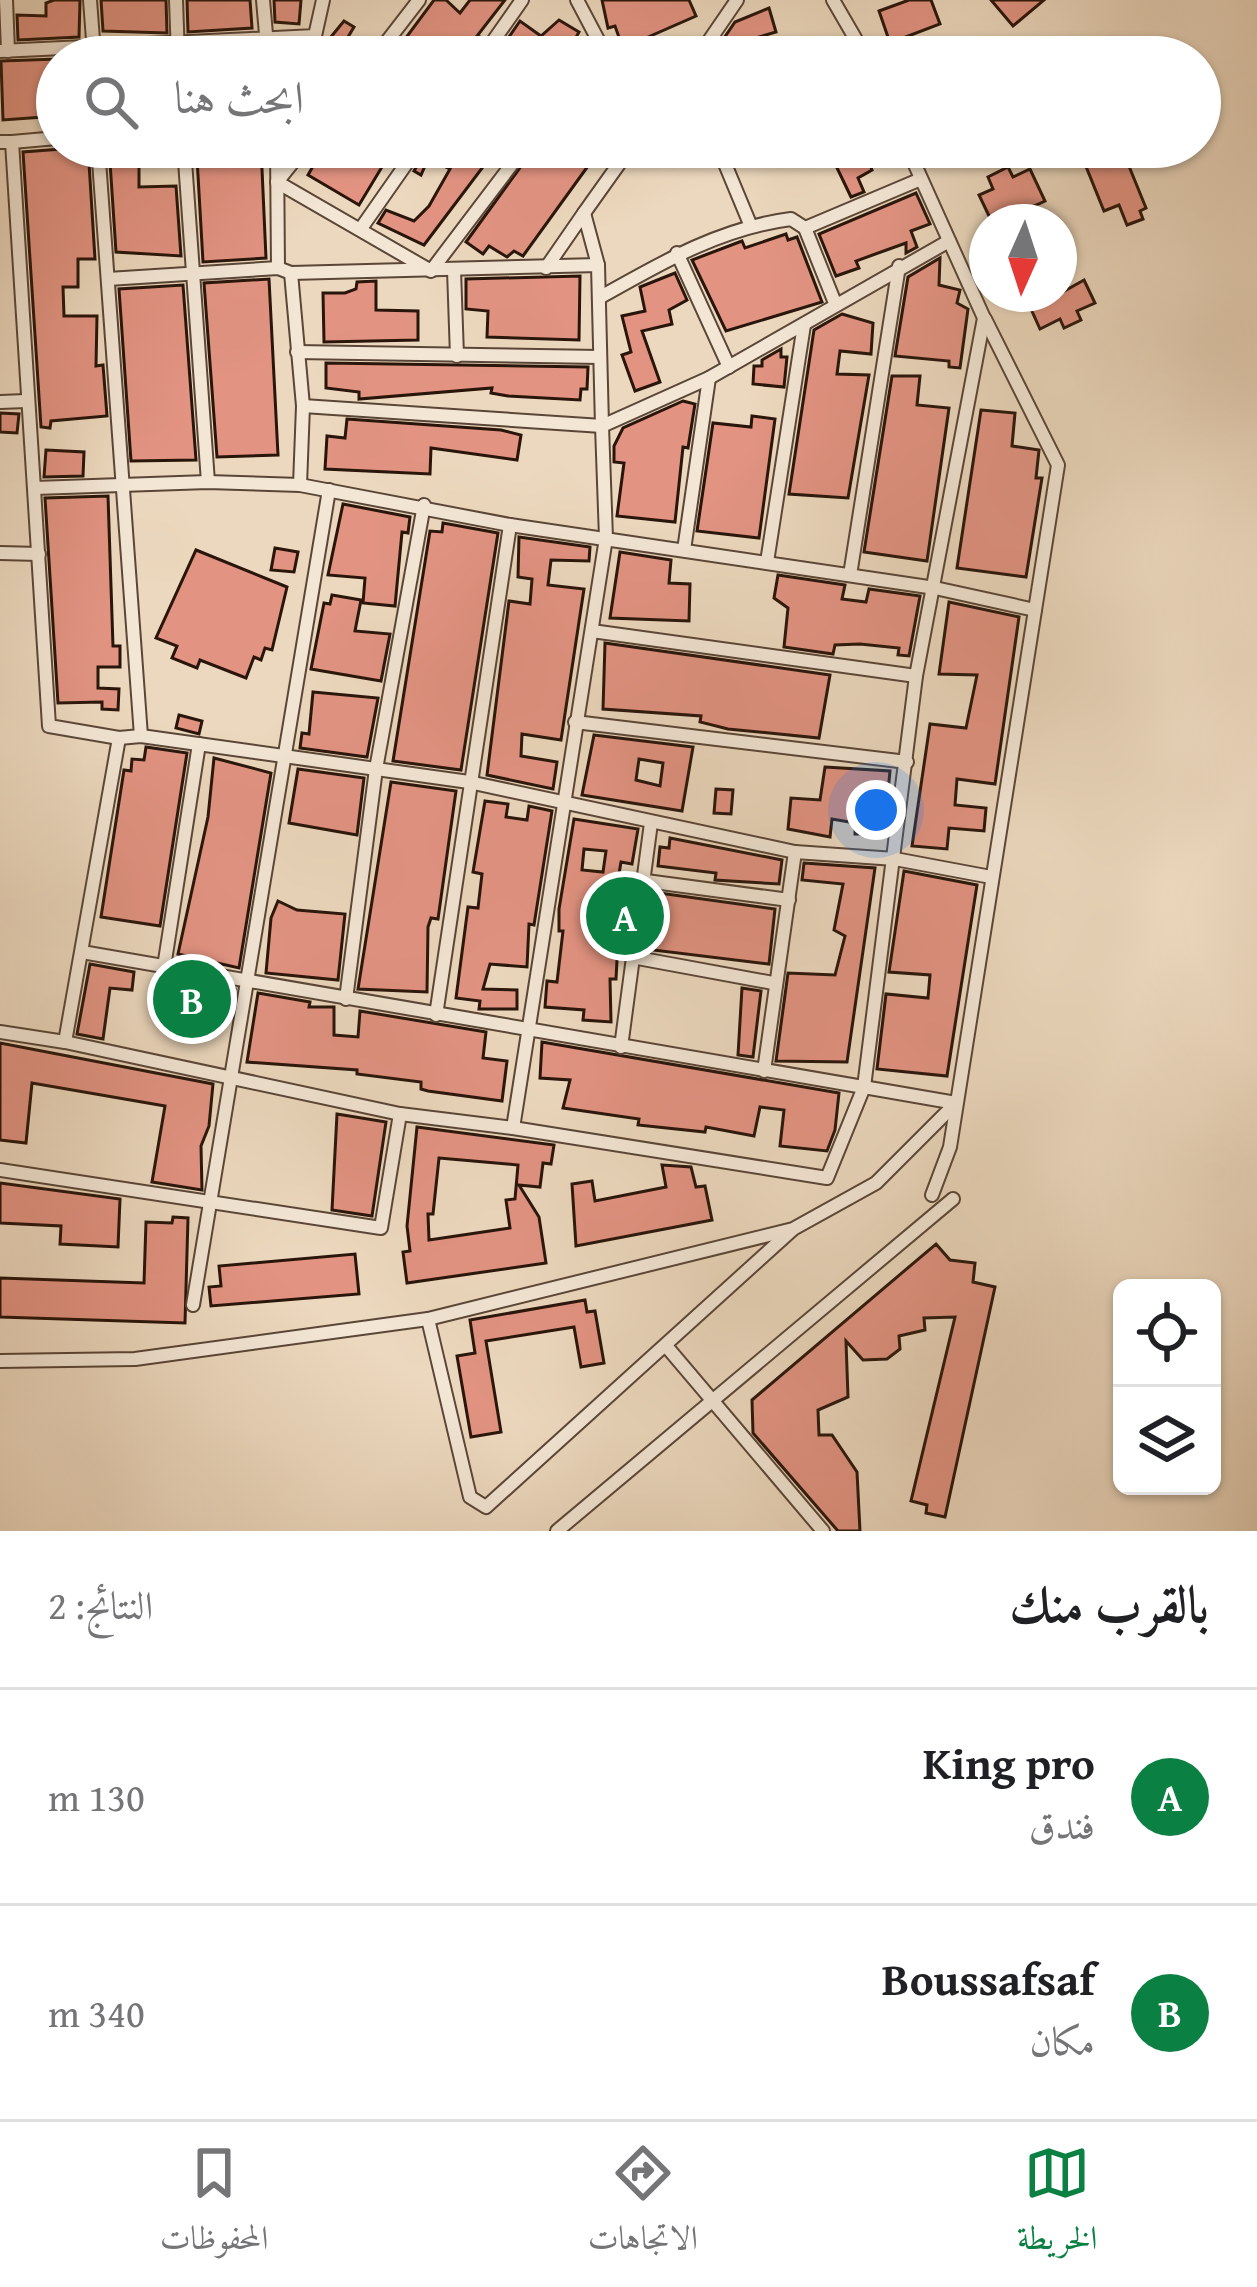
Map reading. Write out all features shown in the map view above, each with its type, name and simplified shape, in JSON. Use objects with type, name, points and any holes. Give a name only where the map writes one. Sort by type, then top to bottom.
[{"type":"street","points":[[6,0],[4,51],[36,52]]},
{"type":"street","points":[[90,0],[93,36]]},
{"type":"street","points":[[176,0],[177,36]]},
{"type":"street","points":[[263,0],[265,36],[315,36],[322,0]]},
{"type":"street","points":[[391,36],[419,0]]},
{"type":"street","points":[[497,36],[522,0]]},
{"type":"street","points":[[578,0],[593,36]]},
{"type":"street","points":[[718,0],[727,13]]},
{"type":"street","points":[[712,36],[736,0]]},
{"type":"street","points":[[832,0],[853,36]]},
{"type":"street","points":[[36,140],[6,142],[49,726],[469,782],[795,852],[895,860],[991,877]]},
{"type":"street","points":[[100,168],[141,736]]},
{"type":"street","points":[[185,168],[208,482]]},
{"type":"street","points":[[278,168],[303,406],[300,485]]},
{"type":"street","points":[[278,182],[288,168]]},
{"type":"street","points":[[362,227],[403,168]]},
{"type":"street","points":[[431,271],[509,168]]},
{"type":"street","points":[[546,268],[616,168]]},
{"type":"street","points":[[727,168],[750,224]]},
{"type":"street","points":[[916,168],[1058,465],[950,1147],[932,1195]]},
{"type":"street","points":[[805,228],[921,179]]},
{"type":"street","points":[[278,182],[431,271]]},
{"type":"street","points":[[513,1128],[561,801],[607,538],[598,265],[584,213]]},
{"type":"street","points":[[598,298],[677,253],[750,224],[791,219],[805,228],[835,302]]},
{"type":"street","points":[[303,406],[602,426],[709,378],[949,241]]},
{"type":"street","points":[[677,253],[729,367]]},
{"type":"street","points":[[108,279],[285,270],[598,265]]},
{"type":"street","points":[[850,575],[899,266]]},
{"type":"street","points":[[454,270],[457,356]]},
{"type":"street","points":[[0,1032],[400,1114],[827,1178],[864,1087],[916,676],[984,318]]},
{"type":"street","points":[[767,562],[803,325]]},
{"type":"street","points":[[297,352],[600,357]]},
{"type":"street","points":[[684,550],[709,378]]},
{"type":"street","points":[[0,403],[26,401]]},
{"type":"street","points":[[35,488],[208,482],[300,485],[510,525],[935,588],[1035,610]]},
{"type":"street","points":[[193,1305],[329,490]]},
{"type":"street","points":[[346,998],[376,770],[424,505]]},
{"type":"street","points":[[436,1016],[510,525]]},
{"type":"street","points":[[0,553],[39,554]]},
{"type":"street","points":[[592,631],[916,676]]},
{"type":"street","points":[[575,722],[907,762]]},
{"type":"street","points":[[65,1042],[119,738]]},
{"type":"street","points":[[164,968],[199,744]]},
{"type":"street","points":[[621,1047],[651,823]]},
{"type":"street","points":[[764,1072],[795,852]]},
{"type":"street","points":[[646,880],[789,900]]},
{"type":"street","points":[[82,952],[956,1103]]},
{"type":"street","points":[[632,957],[773,983]]},
{"type":"street","points":[[428,1319],[470,1497],[477,1506],[496,1500],[793,1229],[876,1183],[956,1103]]},
{"type":"street","points":[[0,1170],[212,1198],[381,1228],[400,1114]]},
{"type":"street","points":[[556,1531],[953,1199]]},
{"type":"street","points":[[0,1361],[135,1359],[428,1319],[793,1229]]},
{"type":"street","points":[[668,1347],[823,1531]]},
{"type":"building","points":[[80,0],[79,36],[18,40],[17,15],[46,16],[46,3]]},
{"type":"building","points":[[101,0],[166,0],[167,33],[103,31]]},
{"type":"building","points":[[187,0],[250,0],[252,28],[188,32]]},
{"type":"building","points":[[274,0],[301,0],[299,24],[275,22]]},
{"type":"building","points":[[434,0],[446,0],[460,13],[470,0],[505,0],[477,36],[407,36]]},
{"type":"building","points":[[602,0],[689,0],[696,16],[651,36],[619,36],[615,26],[608,28]]},
{"type":"building","points":[[909,0],[931,0],[940,24],[908,36],[888,36],[879,11]]},
{"type":"building","points":[[991,0],[1044,0],[1013,26]]},
{"type":"building","points":[[769,8],[776,32],[725,36],[735,22]]},
{"type":"building","points":[[559,20],[579,32],[577,36],[541,36]]},
{"type":"building","points":[[344,21],[354,27],[349,36],[332,36]]},
{"type":"building","points":[[520,21],[541,36],[510,36]]},
{"type":"building","points":[[36,60],[36,118],[3,120],[1,61]]},
{"type":"building","points":[[36,151],[36,168],[89,168],[95,259],[78,259],[78,287],[63,287],[64,316],[97,316],[96,366],[103,365],[107,416],[51,421],[50,428],[41,427],[23,152]]},
{"type":"building","points":[[110,168],[139,168],[139,187],[176,186],[181,256],[116,252]]},
{"type":"building","points":[[198,168],[262,168],[266,258],[203,262]]},
{"type":"building","points":[[312,168],[381,168],[359,205],[308,175]]},
{"type":"building","points":[[482,168],[424,245],[378,223],[386,210],[414,221],[429,206],[450,169]]},
{"type":"building","points":[[520,168],[587,168],[523,256],[514,251],[507,257],[489,246],[483,254],[466,242]]},
{"type":"building","points":[[837,168],[871,168],[858,178],[864,192],[851,197]]},
{"type":"building","points":[[1006,168],[1013,177],[1030,169],[1045,201],[983,204],[979,195],[993,189],[988,177]]},
{"type":"building","points":[[1087,168],[1130,168],[1146,208],[1140,211],[1143,219],[1127,225],[1119,205],[1104,211]]},
{"type":"building","points":[[916,193],[930,224],[911,231],[917,247],[906,253],[906,243],[856,261],[859,268],[836,276],[819,234]]},
{"type":"building","points":[[786,234],[788,240],[797,237],[822,302],[726,331],[692,260],[742,241],[745,248]]},
{"type":"building","points":[[940,258],[939,285],[960,290],[957,303],[968,309],[960,368],[949,367],[949,361],[895,356],[908,277]]},
{"type":"building","points":[[675,273],[687,300],[669,310],[672,324],[642,331],[660,382],[635,391],[622,355],[631,352],[622,316],[645,311],[640,287]]},
{"type":"building","points":[[580,276],[579,340],[487,337],[488,311],[466,309],[466,279]]},
{"type":"building","points":[[269,279],[278,455],[217,457],[204,283]]},
{"type":"building","points":[[1084,280],[1095,303],[1077,311],[1077,284]]},
{"type":"building","points":[[376,281],[376,310],[418,311],[418,340],[324,342],[323,293],[345,293],[356,289],[357,282]]},
{"type":"building","points":[[183,285],[196,460],[131,461],[119,289]]},
{"type":"building","points":[[1077,311],[1081,320],[1064,328],[1060,319],[1040,329],[1032,312]]},
{"type":"building","points":[[842,314],[873,323],[871,354],[840,351],[837,374],[869,375],[848,498],[789,494],[814,330]]},
{"type":"building","points":[[781,349],[781,357],[787,357],[784,387],[753,384],[754,366],[762,366],[762,360]]},
{"type":"building","points":[[326,363],[588,367],[587,389],[581,389],[580,400],[508,396],[491,393],[492,388],[359,399],[359,392],[326,388]]},
{"type":"building","points":[[892,376],[920,376],[917,405],[949,408],[927,561],[864,552]]},
{"type":"building","points":[[683,401],[695,404],[688,448],[683,447],[675,522],[617,516],[624,463],[614,462],[614,446],[623,428]]},
{"type":"building","points":[[981,410],[1015,413],[1012,446],[1039,450],[1036,478],[1042,478],[1026,577],[957,568]]},
{"type":"building","points":[[0,413],[19,414],[17,433],[0,432]]},
{"type":"building","points":[[752,416],[775,419],[759,538],[697,531],[713,423],[751,427]]},
{"type":"building","points":[[347,419],[501,430],[521,435],[517,460],[431,448],[430,474],[325,469],[327,436],[345,438]]},
{"type":"building","points":[[46,450],[84,452],[83,476],[44,477]]},
{"type":"building","points":[[108,496],[113,646],[120,646],[120,667],[98,667],[98,688],[119,689],[118,710],[102,709],[102,702],[58,703],[45,498]]},
{"type":"building","points":[[343,504],[410,517],[408,533],[402,532],[395,606],[363,603],[365,578],[328,575]]},
{"type":"building","points":[[443,523],[498,533],[461,770],[393,761],[430,531],[442,532]]},
{"type":"building","points":[[519,537],[590,547],[589,561],[551,560],[548,585],[584,589],[561,740],[522,734],[521,756],[557,762],[553,789],[487,775],[509,601],[530,604],[532,579],[518,577]]},
{"type":"building","points":[[275,548],[298,552],[294,572],[271,570]]},
{"type":"building","points":[[196,550],[287,587],[272,650],[265,648],[261,660],[254,657],[246,678],[200,660],[197,668],[172,658],[177,646],[156,638]]},
{"type":"building","points":[[620,552],[671,560],[669,583],[690,584],[689,621],[610,618]]},
{"type":"building","points":[[778,575],[845,585],[842,599],[866,602],[869,589],[920,596],[909,656],[898,655],[899,648],[860,644],[835,645],[833,654],[784,647],[788,608],[774,598]]},
{"type":"building","points":[[332,595],[361,600],[355,631],[390,634],[381,681],[311,669],[324,603],[330,604]]},
{"type":"building","points":[[949,602],[1019,617],[995,784],[957,779],[955,805],[986,808],[984,831],[949,828],[947,849],[912,846],[930,724],[966,728],[977,675],[939,674]]},
{"type":"building","points":[[605,643],[830,675],[819,738],[728,729],[700,722],[701,716],[603,709]]},
{"type":"building","points":[[313,692],[378,698],[367,757],[300,748],[302,733],[309,734]]},
{"type":"building","points":[[179,715],[202,721],[199,734],[176,728]]},
{"type":"building","points":[[594,735],[693,747],[682,811],[582,795]],"holes":[[[639,759],[663,763],[660,786],[636,780]]]},
{"type":"building","points":[[146,747],[187,753],[160,926],[101,917],[124,770],[131,771],[132,759],[144,760]]},
{"type":"building","points":[[214,758],[271,773],[239,968],[178,954],[208,817]]},
{"type":"building","points":[[825,767],[890,771],[884,834],[855,834],[855,823],[832,819],[830,837],[788,829],[791,798],[820,800]]},
{"type":"building","points":[[298,769],[364,778],[357,835],[289,823]]},
{"type":"building","points":[[391,782],[456,791],[438,919],[431,918],[428,927],[427,992],[358,989]]},
{"type":"building","points":[[716,789],[733,790],[731,814],[714,813]]},
{"type":"building","points":[[485,801],[508,804],[506,817],[527,820],[529,806],[552,811],[534,925],[529,924],[527,967],[490,964],[483,989],[517,990],[517,1009],[479,1009],[480,1001],[456,998],[468,907],[478,908],[482,874],[473,872]]},
{"type":"building","points":[[574,819],[638,829],[632,864],[621,862],[619,874],[630,877],[630,897],[618,941],[616,979],[610,979],[611,1022],[583,1020],[584,1010],[545,1007],[547,981],[557,982],[563,931],[559,931]],"holes":[[[584,849],[606,851],[603,872],[582,870]]]},
{"type":"building","points":[[670,838],[782,860],[779,884],[715,880],[716,873],[658,866],[660,847],[669,848]]},
{"type":"building","points":[[804,863],[875,868],[847,1062],[776,1061],[788,973],[835,975],[845,936],[834,930],[843,884],[802,880]]},
{"type":"building","points":[[904,871],[977,885],[947,1076],[877,1069],[886,994],[928,998],[930,975],[889,972]]},
{"type":"building","points":[[652,892],[775,909],[769,964],[645,949]]},
{"type":"building","points":[[278,901],[297,910],[345,914],[338,980],[266,973],[271,918]]},
{"type":"building","points":[[90,964],[134,972],[132,990],[110,988],[103,1039],[77,1034]]},
{"type":"building","points":[[174,978],[235,989],[231,1014],[212,1010],[211,1021],[168,1014]]},
{"type":"building","points":[[742,988],[761,991],[753,1057],[738,1055]]},
{"type":"building","points":[[258,993],[310,1002],[309,1007],[334,1007],[334,1035],[358,1037],[360,1011],[486,1032],[483,1058],[507,1061],[502,1101],[428,1091],[421,1089],[421,1082],[357,1074],[357,1070],[247,1062]]},
{"type":"building","points":[[542,1042],[839,1093],[835,1130],[827,1151],[780,1146],[784,1110],[760,1107],[754,1136],[706,1127],[705,1132],[638,1125],[639,1119],[563,1108],[570,1080],[540,1078]]},
{"type":"building","points":[[0,1043],[213,1084],[209,1126],[201,1146],[202,1190],[152,1182],[165,1106],[32,1083],[26,1143],[0,1140]]},
{"type":"building","points":[[337,1114],[386,1122],[372,1216],[332,1210]]},
{"type":"building","points":[[417,1127],[554,1145],[551,1164],[543,1163],[540,1187],[519,1185],[539,1217],[546,1263],[407,1283],[403,1252],[410,1251],[407,1226]],"holes":[[[439,1158],[518,1165],[515,1199],[506,1200],[510,1228],[429,1240],[428,1214],[433,1214]]]},
{"type":"building","points":[[662,1165],[691,1167],[696,1187],[705,1186],[712,1220],[576,1246],[572,1184],[592,1181],[595,1201],[666,1187]]},
{"type":"building","points":[[0,1183],[120,1199],[118,1247],[60,1244],[61,1226],[0,1223]]},
{"type":"building","points":[[173,1217],[188,1218],[185,1323],[0,1317],[0,1278],[144,1283],[146,1222],[172,1223]]},
{"type":"building","points":[[936,1244],[950,1260],[975,1263],[973,1282],[995,1287],[945,1517],[926,1513],[927,1505],[911,1501],[955,1317],[924,1318],[925,1330],[899,1336],[900,1349],[887,1359],[863,1360],[846,1341],[848,1397],[818,1410],[819,1435],[832,1435],[857,1472],[860,1531],[838,1531],[753,1433],[752,1400]]},
{"type":"building","points":[[355,1254],[359,1294],[211,1306],[209,1287],[221,1286],[219,1266]]},
{"type":"building","points":[[585,1300],[587,1312],[595,1311],[604,1363],[581,1367],[574,1327],[486,1341],[501,1432],[471,1437],[457,1356],[475,1353],[470,1320]]},
{"type":"place","name":"King pro","points":[[625,916]]},
{"type":"place","name":"Boussafsaf","points":[[192,999]]}]
